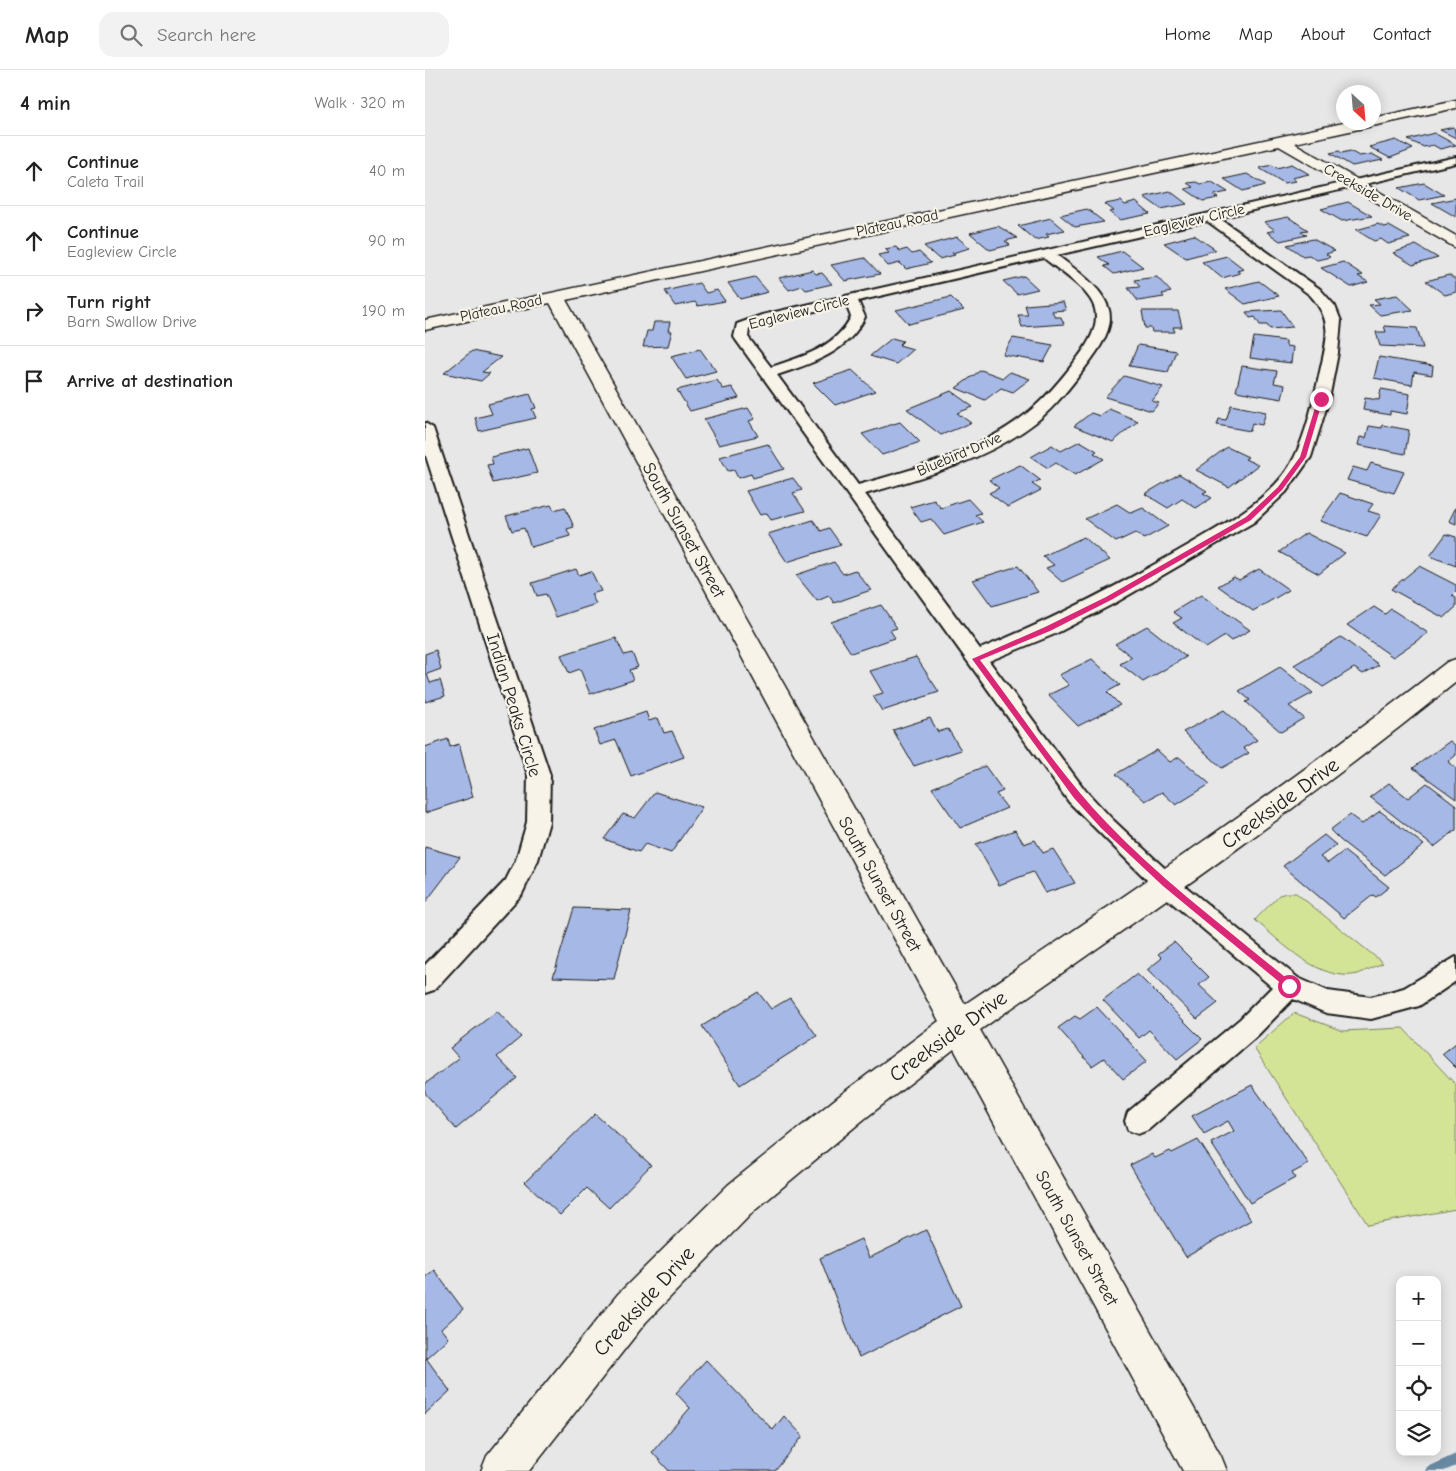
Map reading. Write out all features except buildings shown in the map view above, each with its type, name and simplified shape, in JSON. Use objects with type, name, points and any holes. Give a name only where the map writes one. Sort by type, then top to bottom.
[{"type":"street","name":"Plateau Road","points":[[1381,120],[1456,104]]},
{"type":"street","name":"Plateau Road","points":[[425,325],[1336,130]]},
{"type":"street","name":"Creekside Drive","points":[[1281,141],[1456,243]]},
{"type":"street","name":"Eagleview Circle","points":[[1456,160],[762,319],[742,327],[741,337],[1077,796],[1104,826],[1166,884],[1289,986],[1326,1002],[1371,1008],[1410,998],[1456,968]]},
{"type":"street","points":[[975,659],[1048,629],[1108,598],[1248,518],[1280,488],[1303,457],[1323,390],[1331,354],[1334,321],[1328,306],[1315,292],[1210,217]]},
{"type":"street","name":"Bluebird Drive","points":[[853,492],[946,462],[998,439],[1031,418],[1063,387],[1089,354],[1103,324],[1102,309],[1094,295],[1047,254]]},
{"type":"street","name":"South Sunset Street","points":[[555,296],[1206,1471]]},
{"type":"street","points":[[769,373],[810,359],[838,343],[854,329],[858,318],[851,300]]},
{"type":"street","name":"Indian Peaks Circle","points":[[425,428],[539,775],[538,822],[527,860],[514,887],[425,982]]},
{"type":"street","name":"Creekside Drive","points":[[502,1471],[632,1308],[741,1198],[851,1108],[959,1026],[1166,884],[1359,746],[1456,668]]},
{"type":"street","points":[[1138,1121],[1249,1027],[1289,986]]},
{"type":"green space","points":[[1296,893],[1383,963],[1358,974],[1344,975],[1316,967],[1302,959],[1255,920],[1279,895]]},
{"type":"green space","points":[[1294,1013],[1343,1031],[1403,1028],[1456,1085],[1456,1209],[1368,1225],[1254,1048]]},
{"type":"waterway","points":[[1431,1471],[1456,1460]]},
{"type":"route","points":[[1289,986],[1166,884],[1104,826],[1077,796],[975,659],[1048,629],[1108,598],[1248,518],[1280,488],[1303,457],[1321,399]]}]
